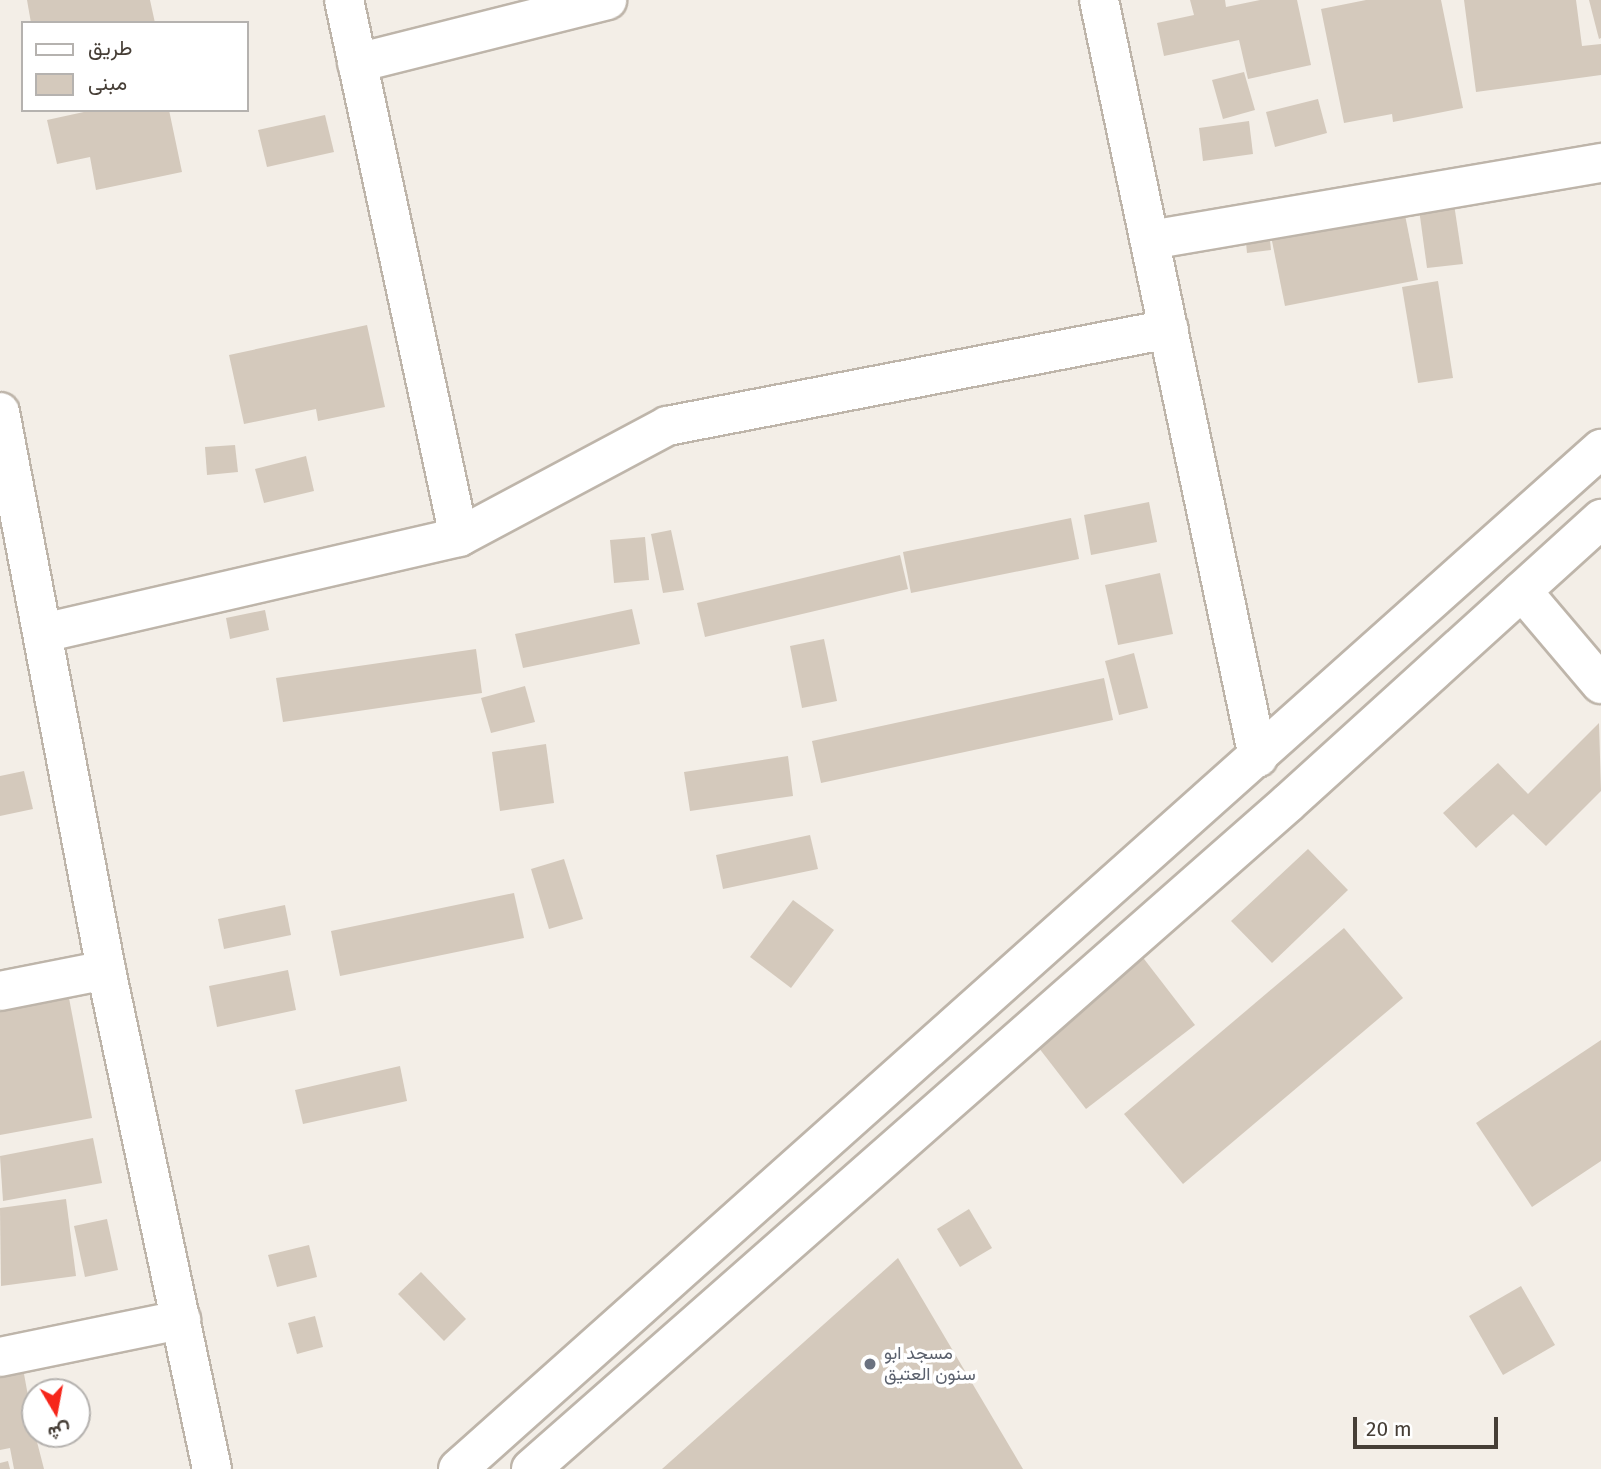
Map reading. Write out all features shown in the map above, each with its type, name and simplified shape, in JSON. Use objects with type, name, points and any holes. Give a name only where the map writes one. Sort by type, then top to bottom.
[{"type":"street","points":[[344,0],[459,537]]},
{"type":"street","points":[[358,63],[607,0]]},
{"type":"street","points":[[1099,0],[1258,757]]},
{"type":"street","points":[[1150,240],[1601,163]]},
{"type":"street","points":[[43,633],[459,537],[667,426],[1169,329]]},
{"type":"street","points":[[0,412],[106,970],[212,1469]]},
{"type":"street","points":[[458,1469],[1601,449]]},
{"type":"street","points":[[531,1469],[1288,803],[1601,519]]},
{"type":"street","points":[[1522,591],[1601,684]]},
{"type":"street","points":[[0,991],[106,970]]},
{"type":"street","points":[[0,1357],[181,1320]]},
{"type":"building","points":[[27,0],[150,0],[155,21],[31,21]]},
{"type":"building","points":[[1190,0],[1225,0],[1226,7],[1260,0],[1297,0],[1311,65],[1248,79],[1239,40],[1164,56],[1157,23],[1194,15]]},
{"type":"building","points":[[1366,0],[1441,0],[1463,108],[1393,122],[1392,114],[1344,123],[1321,9]]},
{"type":"building","points":[[1464,0],[1576,0],[1582,46],[1601,44],[1601,75],[1476,92]]},
{"type":"building","points":[[1589,0],[1601,0],[1599,39]]},
{"type":"building","points":[[1244,72],[1255,110],[1223,119],[1212,80]]},
{"type":"building","points":[[1318,99],[1327,133],[1275,147],[1266,112]]},
{"type":"building","points":[[84,112],[169,112],[182,172],[96,190],[90,157],[57,164],[47,120]]},
{"type":"building","points":[[325,115],[334,152],[267,167],[258,130]]},
{"type":"building","points":[[1249,121],[1253,154],[1203,161],[1199,128]]},
{"type":"building","points":[[1454,204],[1463,264],[1427,268],[1419,209]]},
{"type":"building","points":[[1403,205],[1418,280],[1285,306],[1270,231]]},
{"type":"building","points":[[1268,220],[1271,250],[1247,253],[1244,222]]},
{"type":"building","points":[[1438,281],[1453,378],[1418,383],[1402,287]]},
{"type":"building","points":[[367,325],[385,407],[318,421],[316,409],[244,424],[229,355]]},
{"type":"building","points":[[235,445],[238,472],[207,475],[205,447]]},
{"type":"building","points":[[306,456],[314,491],[264,503],[255,469]]},
{"type":"building","points":[[1149,502],[1157,542],[1091,555],[1084,515]]},
{"type":"building","points":[[1071,518],[1079,559],[911,593],[903,552]]},
{"type":"building","points":[[671,530],[684,590],[663,593],[651,534]]},
{"type":"building","points":[[645,537],[649,580],[614,583],[610,540]]},
{"type":"building","points":[[900,555],[908,589],[705,637],[697,603]]},
{"type":"building","points":[[1160,573],[1173,634],[1118,645],[1105,585]]},
{"type":"building","points":[[632,609],[640,644],[523,668],[515,634]]},
{"type":"building","points":[[265,610],[269,630],[230,639],[226,618]]},
{"type":"building","points":[[824,639],[837,701],[802,708],[790,646]]},
{"type":"building","points":[[476,649],[482,693],[283,722],[276,678]]},
{"type":"building","points":[[1134,653],[1148,708],[1119,715],[1105,661]]},
{"type":"building","points":[[1104,678],[1113,720],[821,783],[812,741]]},
{"type":"building","points":[[525,686],[535,722],[491,733],[481,698]]},
{"type":"building","points":[[1599,723],[1601,791],[1546,846],[1513,814],[1476,848],[1443,813],[1498,763],[1528,794]]},
{"type":"building","points":[[546,744],[554,803],[500,811],[492,752]]},
{"type":"building","points":[[788,756],[793,796],[690,811],[684,772]]},
{"type":"building","points":[[24,771],[33,809],[0,816],[0,776]]},
{"type":"building","points":[[810,835],[818,869],[723,889],[716,855]]},
{"type":"building","points":[[1308,849],[1348,890],[1272,963],[1231,921]]},
{"type":"building","points":[[564,859],[583,919],[549,929],[531,869]]},
{"type":"building","points":[[514,893],[524,938],[340,976],[331,931]]},
{"type":"building","points":[[793,900],[834,930],[791,988],[750,957]]},
{"type":"building","points":[[285,905],[291,935],[224,949],[218,919]]},
{"type":"building","points":[[1344,928],[1403,998],[1183,1184],[1124,1114]]},
{"type":"building","points":[[1141,955],[1195,1025],[1086,1109],[1032,1039]]},
{"type":"building","points":[[288,970],[296,1010],[217,1027],[209,986]]},
{"type":"building","points":[[68,993],[92,1118],[0,1135],[0,1006]]},
{"type":"building","points":[[1601,1040],[1601,1161],[1532,1207],[1476,1123]]},
{"type":"building","points":[[400,1066],[407,1101],[303,1124],[295,1090]]},
{"type":"building","points":[[93,1138],[102,1183],[3,1201],[0,1156]]},
{"type":"building","points":[[66,1199],[76,1276],[1,1286],[0,1208]]},
{"type":"building","points":[[969,1209],[992,1248],[960,1267],[937,1229]]},
{"type":"building","points":[[107,1219],[118,1270],[85,1277],[74,1226]]},
{"type":"building","points":[[309,1245],[317,1277],[277,1287],[268,1255]]},
{"type":"building","name":"مسجد ابو سنون العتيق","points":[[898,1258],[1023,1469],[662,1469]]},
{"type":"building","points":[[421,1272],[466,1319],[444,1341],[398,1294]]},
{"type":"building","points":[[1521,1286],[1555,1345],[1503,1375],[1469,1316]]},
{"type":"building","points":[[315,1316],[323,1347],[297,1354],[288,1323]]},
{"type":"building","points":[[22,1363],[25,1378],[21,1378],[21,1448],[39,1448],[44,1469],[14,1469],[10,1448],[0,1450],[0,1368]]},
{"type":"building","points":[[8,1461],[10,1469],[0,1469],[0,1463]]},
{"type":"place","name":"مسجد ابو سنون العتيق","points":[[870,1364]]}]
